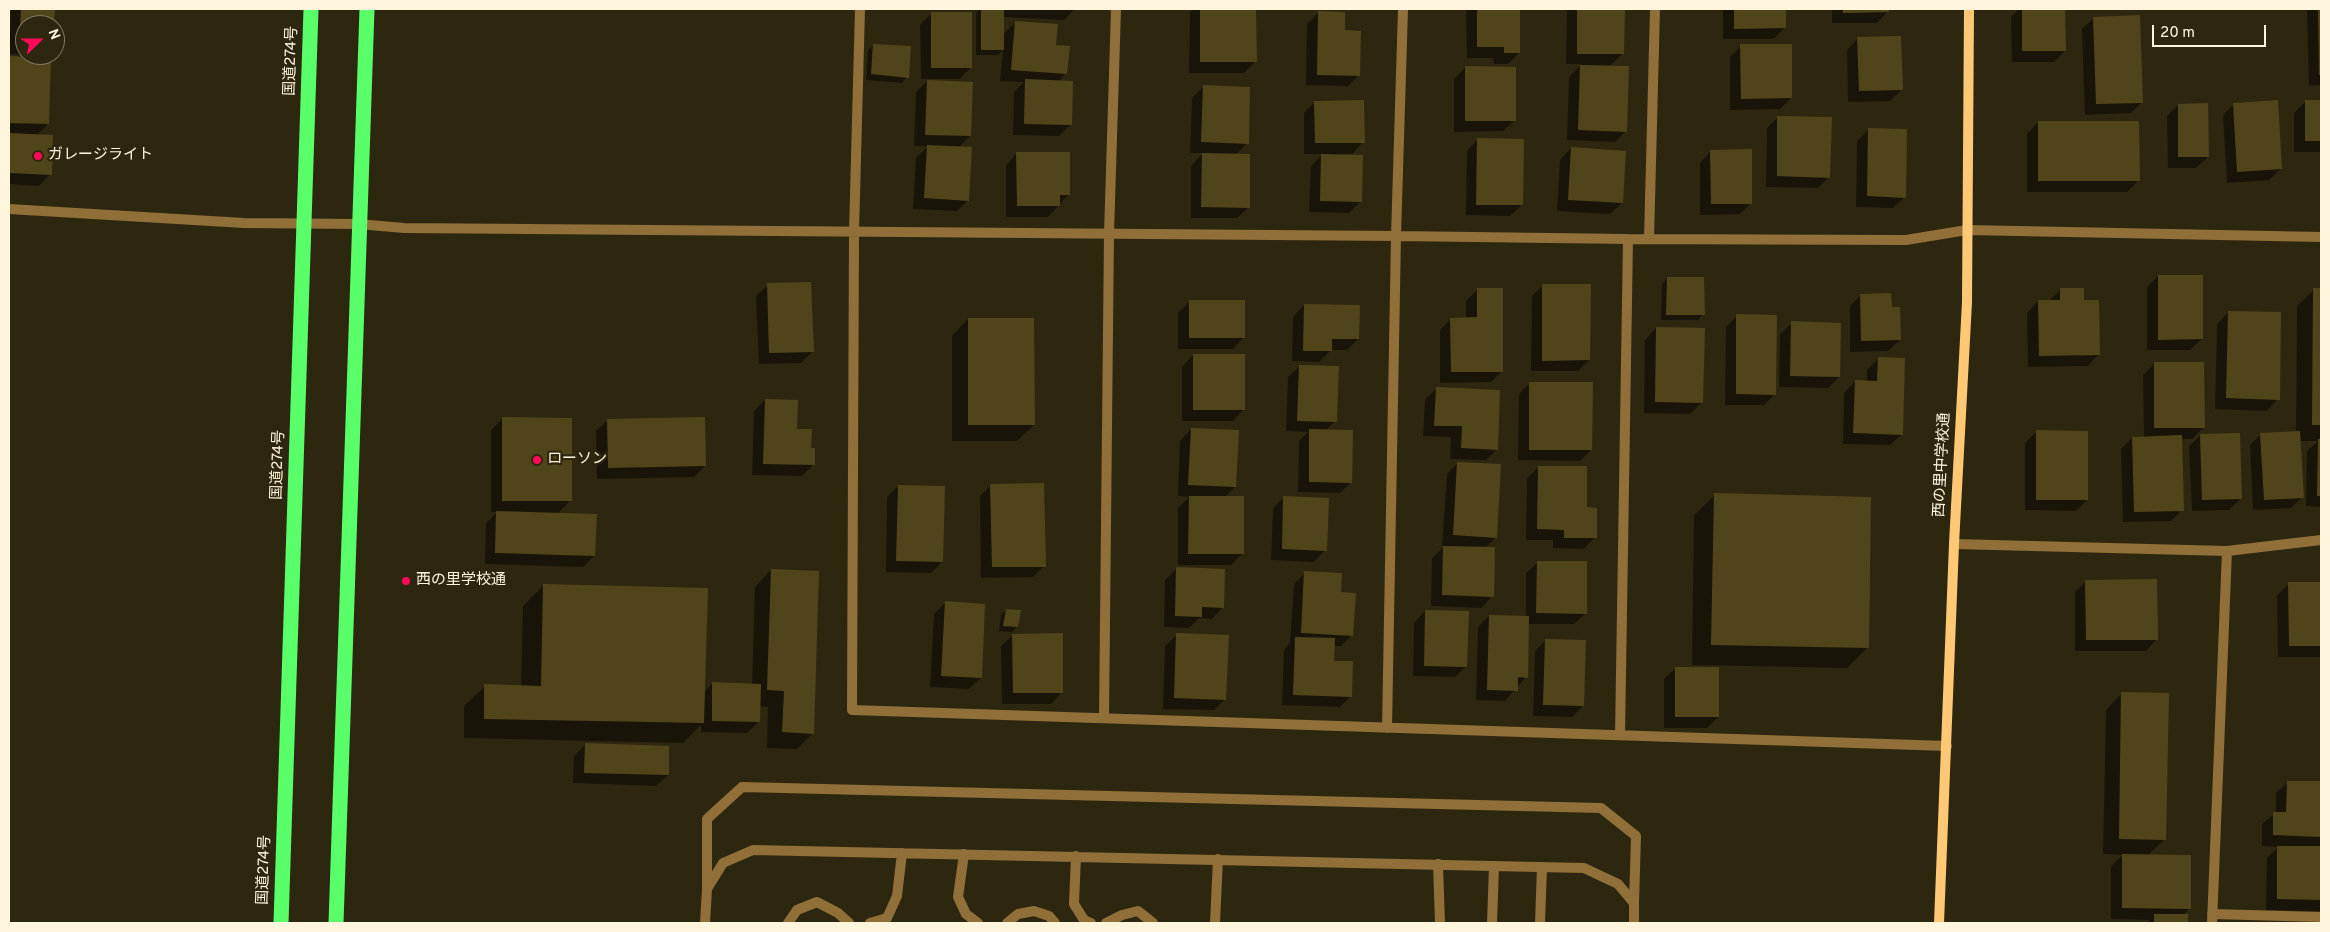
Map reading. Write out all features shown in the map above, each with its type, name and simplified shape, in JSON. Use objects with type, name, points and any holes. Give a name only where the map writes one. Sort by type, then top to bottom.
[{"type":"highway","name":"国道274号","points":[[281,923],[311,9]]},
{"type":"highway","points":[[336,923],[358,224],[367,9]]},
{"type":"street","points":[[860,9],[854,232],[852,710],[1947,746]]},
{"type":"street","points":[[1104,718],[1109,234],[1116,9]]},
{"type":"street","points":[[1387,728],[1396,236],[1403,9]]},
{"type":"street","points":[[1649,239],[1655,9]]},
{"type":"street","name":"西の里中学校通","points":[[1939,923],[1954,544],[1967,302],[1968,9]]},
{"type":"street","points":[[9,210],[244,223],[358,224],[404,228],[1906,240],[1967,230],[2321,237]]},
{"type":"street","points":[[1620,735],[1628,239]]},
{"type":"street","points":[[1954,544],[2227,551],[2321,540]]},
{"type":"street","points":[[2227,551],[2212,919],[2321,917]]},
{"type":"street","points":[[705,923],[708,819],[742,787],[1601,808],[1636,836],[1634,923]]},
{"type":"street","points":[[707,889],[723,863],[753,850],[1584,868],[1618,884],[1634,903]]},
{"type":"street","points":[[870,923],[887,918],[897,896],[902,853]]},
{"type":"street","points":[[964,854],[958,897],[966,914],[978,923]]},
{"type":"street","points":[[1076,856],[1074,904],[1084,920],[1091,923]]},
{"type":"street","points":[[1215,923],[1218,859]]},
{"type":"street","points":[[1438,864],[1440,923]]},
{"type":"street","points":[[1492,923],[1494,866]]},
{"type":"street","points":[[1540,923],[1542,867]]},
{"type":"street","points":[[788,923],[797,910],[817,902],[838,913],[849,923]]},
{"type":"street","points":[[1007,923],[1018,914],[1034,910],[1049,916],[1055,923]]},
{"type":"street","points":[[1106,923],[1122,915],[1138,911],[1153,923]]},
{"type":"building","points":[[21,9],[55,9],[55,15],[21,15]]},
{"type":"building","points":[[981,9],[1004,9],[1004,50],[981,50]]},
{"type":"building","points":[[1200,9],[1256,9],[1257,62],[1200,62]]},
{"type":"building","points":[[1477,9],[1520,9],[1520,53],[1504,53],[1504,47],[1477,47]]},
{"type":"building","points":[[1577,9],[1625,9],[1624,54],[1577,54]]},
{"type":"building","points":[[1734,9],[1786,9],[1786,28],[1734,29]]},
{"type":"building","points":[[1843,9],[1889,9],[1889,12],[1843,13]]},
{"type":"building","points":[[2022,9],[2065,9],[2066,51],[2022,51]]},
{"type":"building","points":[[2318,9],[2321,9],[2321,75],[2319,75]]},
{"type":"building","points":[[1318,11],[1345,12],[1345,30],[1361,31],[1360,76],[1317,75]]},
{"type":"building","points":[[931,12],[972,12],[972,68],[931,68]]},
{"type":"building","points":[[2140,15],[2143,103],[2096,104],[2093,17]]},
{"type":"building","points":[[1015,21],[1058,24],[1056,45],[1070,46],[1067,74],[1011,70]]},
{"type":"building","points":[[1901,36],[1903,90],[1859,91],[1857,37]]},
{"type":"building","points":[[873,44],[911,46],[909,78],[871,74]]},
{"type":"building","points":[[1740,44],[1792,44],[1792,98],[1741,99]]},
{"type":"building","points":[[10,56],[15,56],[15,65],[51,65],[49,124],[9,123]]},
{"type":"building","points":[[1580,65],[1629,66],[1627,132],[1578,130]]},
{"type":"building","points":[[1465,66],[1516,67],[1516,121],[1465,121]]},
{"type":"building","points":[[1025,79],[1073,81],[1072,125],[1024,124]]},
{"type":"building","points":[[927,80],[973,82],[971,136],[925,135]]},
{"type":"building","points":[[1203,85],[1250,87],[1249,144],[1201,142]]},
{"type":"building","points":[[1364,100],[1365,143],[1315,143],[1314,101]]},
{"type":"building","points":[[2278,100],[2282,169],[2237,172],[2233,103]]},
{"type":"building","points":[[2305,100],[2321,100],[2321,141],[2305,141]]},
{"type":"building","points":[[2208,103],[2209,157],[2178,157],[2178,104]]},
{"type":"building","points":[[1777,116],[1832,117],[1830,178],[1777,176]]},
{"type":"building","points":[[2038,121],[2139,121],[2140,181],[2038,181]]},
{"type":"building","points":[[1868,128],[1907,129],[1906,198],[1867,196]]},
{"type":"building","points":[[9,133],[53,135],[52,175],[9,173]]},
{"type":"building","points":[[1477,138],[1524,139],[1523,205],[1476,205]]},
{"type":"building","points":[[927,145],[972,147],[969,201],[924,198]]},
{"type":"building","points":[[1571,147],[1626,151],[1623,203],[1568,200]]},
{"type":"building","points":[[1752,149],[1752,204],[1711,204],[1710,150]]},
{"type":"building","points":[[1016,152],[1070,152],[1070,195],[1060,195],[1060,206],[1017,206]]},
{"type":"building","points":[[1202,153],[1250,154],[1250,208],[1201,207]]},
{"type":"building","points":[[1321,154],[1363,155],[1362,202],[1320,201]]},
{"type":"building","points":[[2158,275],[2203,275],[2203,339],[2158,340]]},
{"type":"building","points":[[1667,277],[1704,277],[1705,315],[1666,315]]},
{"type":"building","points":[[811,282],[814,352],[769,353],[767,283]]},
{"type":"building","points":[[1542,284],[1591,284],[1590,360],[1542,361]]},
{"type":"building","points":[[1477,288],[1503,288],[1503,372],[1451,372],[1450,318],[1477,317]]},
{"type":"building","points":[[2060,288],[2084,288],[2084,300],[2099,300],[2100,355],[2039,356],[2038,300],[2060,300]]},
{"type":"building","points":[[2313,288],[2321,288],[2321,425],[2312,425]]},
{"type":"building","points":[[1891,293],[1892,307],[1900,307],[1901,340],[1861,341],[1860,294]]},
{"type":"building","points":[[1189,300],[1245,300],[1245,338],[1189,338]]},
{"type":"building","points":[[1304,304],[1360,305],[1359,339],[1332,339],[1332,351],[1303,351]]},
{"type":"building","points":[[2228,311],[2281,312],[2280,400],[2226,398]]},
{"type":"building","points":[[1736,314],[1777,315],[1776,395],[1736,394]]},
{"type":"building","points":[[968,318],[1034,318],[1035,425],[968,425]]},
{"type":"building","points":[[1791,321],[1841,323],[1840,377],[1790,376]]},
{"type":"building","points":[[1656,327],[1705,328],[1703,403],[1655,402]]},
{"type":"building","points":[[1193,354],[1245,354],[1245,410],[1193,410]]},
{"type":"building","points":[[1878,357],[1905,358],[1903,435],[1853,433],[1855,380],[1877,381]]},
{"type":"building","points":[[2154,362],[2204,362],[2205,428],[2154,428]]},
{"type":"building","points":[[1299,365],[1339,366],[1337,422],[1297,421]]},
{"type":"building","points":[[1529,382],[1593,382],[1592,450],[1529,450]]},
{"type":"building","points":[[1436,387],[1500,390],[1498,450],[1461,448],[1462,426],[1434,426]]},
{"type":"building","points":[[765,399],[798,400],[797,429],[812,429],[811,448],[815,448],[815,465],[763,464]]},
{"type":"building","name":"ローソン","points":[[502,417],[572,418],[572,501],[502,501]]},
{"type":"building","points":[[705,417],[706,466],[608,468],[607,419]]},
{"type":"building","points":[[1191,428],[1239,430],[1236,487],[1188,485]]},
{"type":"building","points":[[1309,429],[1353,430],[1352,483],[1309,482]]},
{"type":"building","points":[[2036,430],[2088,431],[2088,500],[2036,500]]},
{"type":"building","points":[[2300,431],[2304,498],[2264,500],[2260,433]]},
{"type":"building","points":[[2240,433],[2242,499],[2202,500],[2200,434]]},
{"type":"building","points":[[2182,435],[2184,511],[2134,512],[2132,437]]},
{"type":"building","points":[[2318,439],[2321,439],[2321,496],[2317,496]]},
{"type":"building","points":[[1457,462],[1501,464],[1497,538],[1453,535]]},
{"type":"building","points":[[1538,466],[1587,466],[1587,507],[1597,508],[1597,538],[1564,538],[1564,530],[1537,529]]},
{"type":"building","points":[[1044,483],[1046,567],[992,567],[990,484]]},
{"type":"building","points":[[898,485],[945,486],[943,562],[896,561]]},
{"type":"building","points":[[1714,493],[1871,497],[1869,648],[1711,645]]},
{"type":"building","points":[[1189,496],[1244,496],[1244,554],[1188,554]]},
{"type":"building","points":[[1283,496],[1329,498],[1327,551],[1282,549]]},
{"type":"building","points":[[496,511],[597,514],[595,556],[495,553]]},
{"type":"building","points":[[1443,546],[1495,547],[1494,597],[1442,595]]},
{"type":"building","points":[[1537,561],[1587,561],[1587,614],[1536,613]]},
{"type":"building","points":[[1176,567],[1225,569],[1224,608],[1202,607],[1202,617],[1175,616]]},
{"type":"building","points":[[771,569],[819,571],[814,734],[782,732],[784,691],[767,690]]},
{"type":"building","points":[[1304,571],[1342,573],[1341,592],[1356,593],[1353,636],[1301,633]]},
{"type":"building","points":[[2157,579],[2158,640],[2086,640],[2085,580]]},
{"type":"building","points":[[2288,582],[2321,582],[2321,646],[2289,646]]},
{"type":"building","points":[[543,584],[708,588],[704,723],[484,719],[484,684],[541,686]]},
{"type":"building","points":[[945,601],[985,604],[982,678],[941,676]]},
{"type":"building","points":[[1006,609],[1021,610],[1018,627],[1003,626]]},
{"type":"building","points":[[1425,610],[1469,611],[1467,667],[1424,666]]},
{"type":"building","points":[[1489,615],[1529,616],[1528,678],[1518,677],[1518,691],[1487,690]]},
{"type":"building","points":[[1063,633],[1063,693],[1013,693],[1012,634]]},
{"type":"building","points":[[1176,633],[1229,635],[1226,700],[1174,698]]},
{"type":"building","points":[[1295,637],[1335,638],[1334,661],[1353,661],[1352,697],[1293,695]]},
{"type":"building","points":[[1545,639],[1586,640],[1584,706],[1543,705]]},
{"type":"building","points":[[1675,667],[1719,667],[1719,717],[1675,717]]},
{"type":"building","points":[[712,682],[761,684],[760,722],[712,721]]},
{"type":"building","points":[[2121,692],[2169,693],[2166,840],[2119,839]]},
{"type":"building","points":[[585,743],[669,746],[669,775],[584,773]]},
{"type":"building","points":[[2287,781],[2321,781],[2321,837],[2273,835],[2273,812],[2286,812]]},
{"type":"building","points":[[2277,846],[2321,846],[2321,900],[2277,899]]},
{"type":"building","points":[[2122,854],[2191,855],[2191,909],[2122,908]]},
{"type":"building","points":[[2154,914],[2188,914],[2188,923],[2154,923]]},
{"type":"place","name":"ガレージライト","points":[[38,156]]},
{"type":"place","name":"ローソン","points":[[537,460]]},
{"type":"place","name":"西の里学校通","points":[[406,581]]}]
